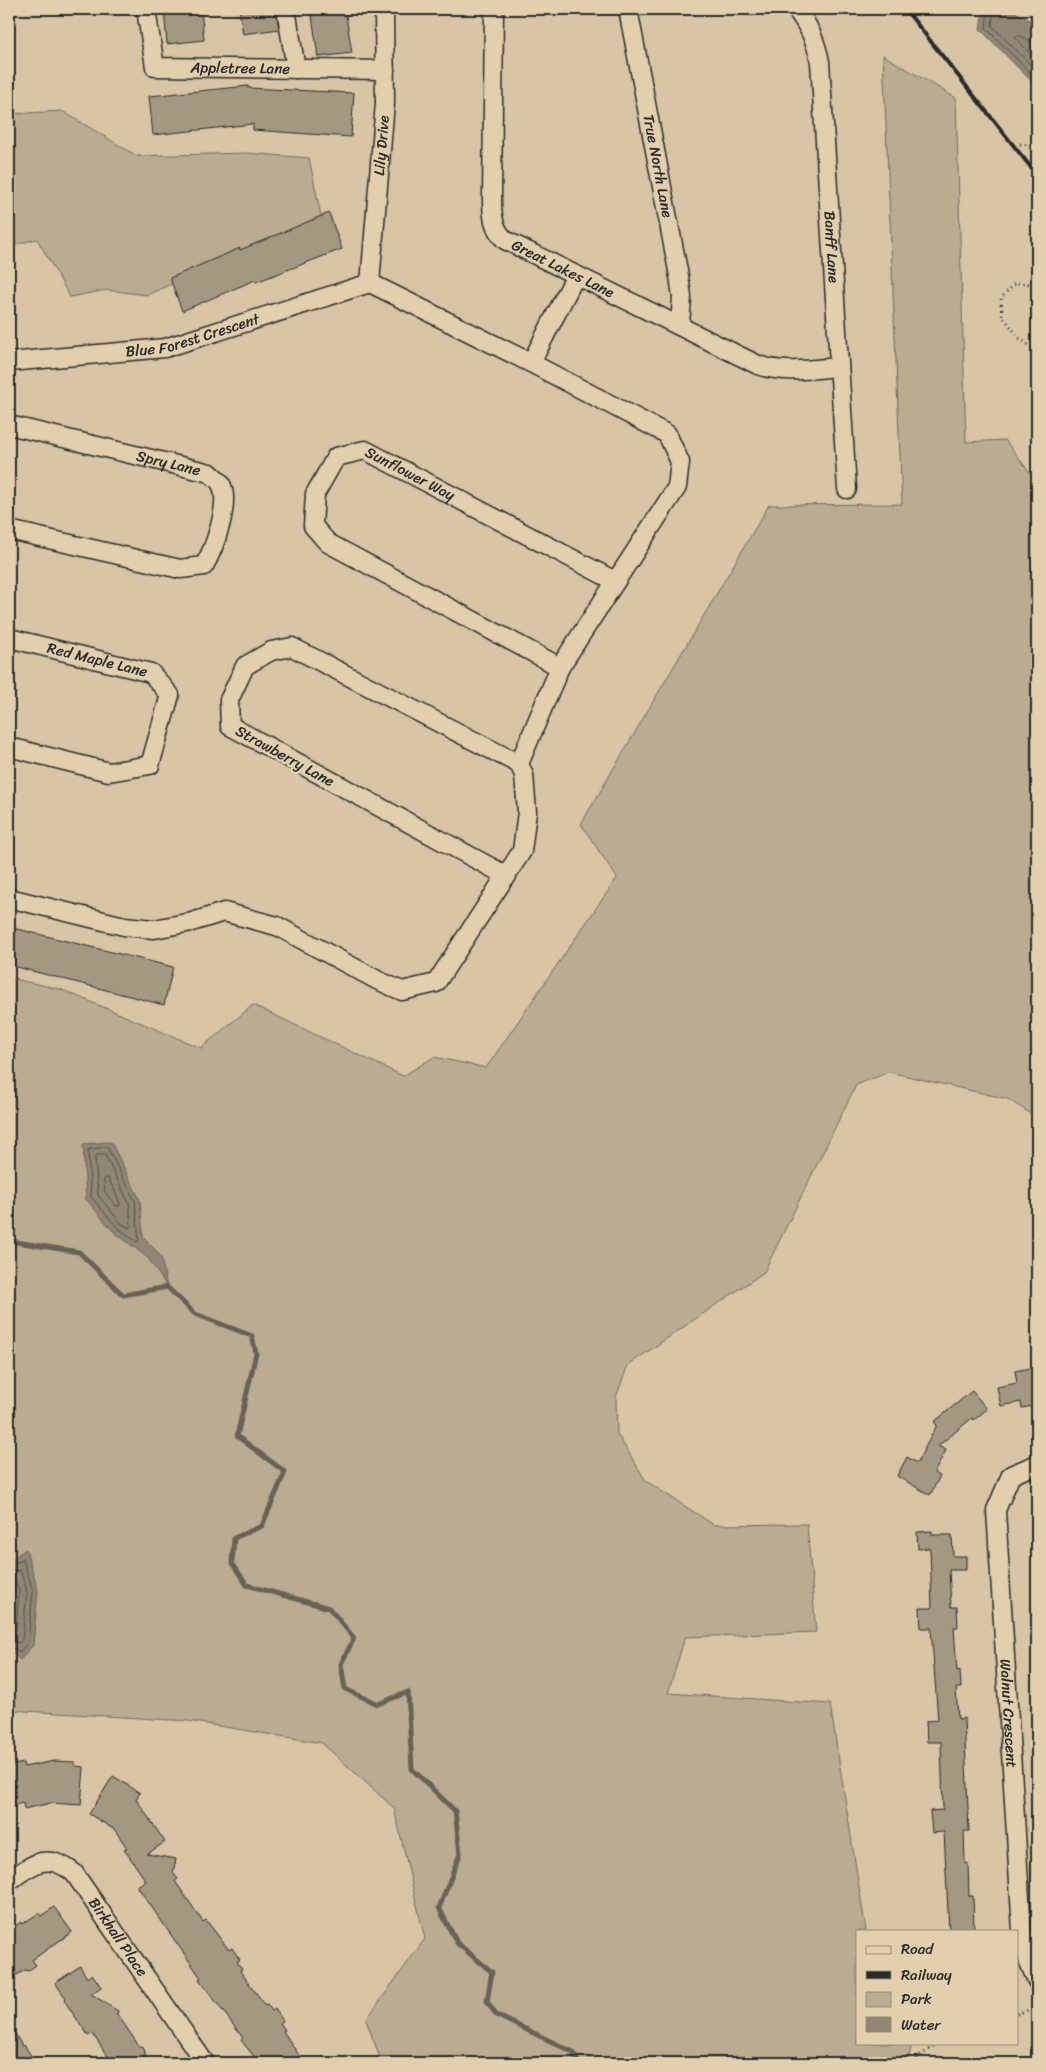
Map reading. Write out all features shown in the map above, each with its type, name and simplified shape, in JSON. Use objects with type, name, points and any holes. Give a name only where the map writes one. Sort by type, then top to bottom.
[{"type":"street","name":"Appletree Lane","points":[[146,9],[155,67],[385,70]]},
{"type":"street","points":[[286,9],[296,69]]},
{"type":"street","name":"Great Lakes Lane","points":[[494,9],[492,199],[494,224],[498,233],[505,240],[758,365],[772,369],[839,367]]},
{"type":"street","name":"True North Lane","points":[[628,9],[679,276],[682,297],[680,325]]},
{"type":"street","name":"Banff Lane","points":[[796,9],[807,23],[816,44],[820,62],[847,489]]},
{"type":"street","name":"Lily Drive","points":[[370,283],[385,103],[388,10]]},
{"type":"street","points":[[531,363],[576,275]]},
{"type":"street","points":[[9,898],[124,926],[154,929],[192,922],[224,912],[277,926],[377,980],[402,991],[436,983],[522,851],[527,812],[524,775],[518,764],[560,667],[677,487],[680,462],[667,434],[531,363],[370,283]]},
{"type":"street","name":"Blue Forest Crescent","points":[[9,362],[165,348],[370,283]]},
{"type":"street","name":"Spry Lane","points":[[9,425],[210,473],[221,484],[224,507],[212,552],[204,566],[180,569],[9,530]]},
{"type":"street","name":"Sunflower Way","points":[[560,667],[328,543],[313,526],[315,494],[336,457],[365,450],[615,581]]},
{"type":"street","name":"Red Maple Lane","points":[[9,638],[152,673],[170,695],[150,765],[109,772],[9,747]]},
{"type":"street","name":"Strawberry Lane","points":[[506,876],[230,726],[230,700],[245,666],[271,651],[292,647],[518,764]]},
{"type":"street","name":"Walnut Crescent","points":[[1037,1464],[1011,1475],[996,1510],[1022,1931],[1028,1960],[1037,1981]]},
{"type":"street","name":"Birkhall Place","points":[[9,1881],[40,1862],[52,1861],[64,1865],[74,1873],[205,2063]]},
{"type":"path","points":[[1020,144],[1037,146]]},
{"type":"path","points":[[1037,287],[1035,284],[1014,283],[1002,298],[1002,315],[1019,338],[1037,351]]},
{"type":"path","points":[[9,1850],[12,1854]]},
{"type":"path","points":[[1018,2014],[1037,2007]]},
{"type":"path","points":[[914,2063],[918,2057],[937,2044]]},
{"type":"green space","points":[[883,55],[956,98],[966,442],[1005,440],[1037,482],[1037,1118],[1008,1099],[889,1072],[856,1085],[764,1272],[628,1365],[616,1397],[617,1434],[646,1481],[714,1525],[807,1524],[816,1632],[685,1637],[668,1693],[830,1704],[866,1930],[856,1930],[856,2044],[912,2044],[908,2061],[913,2063],[382,2063],[366,2020],[425,1939],[394,1808],[322,1743],[188,1721],[9,1710],[9,978],[60,989],[201,1048],[253,1005],[403,1076],[434,1057],[486,1068],[617,878],[581,824],[769,505],[902,504]]},
{"type":"green space","points":[[62,111],[137,156],[247,153],[309,158],[321,216],[147,295],[107,290],[70,297],[37,239],[9,246],[9,114]]},
{"type":"water","points":[[983,9],[1009,9],[1037,24],[1037,87],[980,29]]},
{"type":"water","points":[[111,1142],[140,1200],[143,1236],[161,1257],[167,1287],[148,1258],[113,1231],[86,1199],[83,1144]]},
{"type":"water","points":[[26,1549],[38,1590],[33,1645],[20,1660],[9,1649],[9,1561]]},
{"type":"building","points":[[164,9],[201,9],[204,40],[167,44]]},
{"type":"building","points":[[239,9],[276,9],[279,29],[243,34]]},
{"type":"building","points":[[311,9],[345,9],[352,53],[318,57]]},
{"type":"building","points":[[248,86],[248,88],[354,93],[351,137],[253,130],[253,124],[153,135],[149,96]]},
{"type":"building","points":[[329,213],[342,249],[256,282],[255,280],[182,311],[170,278]]},
{"type":"building","points":[[9,927],[173,967],[164,1005],[9,965]]},
{"type":"building","points":[[1036,1367],[1037,1405],[1022,1408],[1021,1402],[1001,1406],[997,1387],[1017,1383],[1015,1371]]},
{"type":"building","points":[[972,1391],[987,1409],[974,1420],[972,1418],[938,1446],[946,1450],[934,1473],[940,1476],[930,1495],[897,1476],[907,1457],[917,1463],[937,1425],[934,1422]]},
{"type":"building","points":[[932,1531],[932,1535],[952,1535],[953,1556],[966,1556],[966,1570],[949,1570],[951,1607],[957,1607],[958,1627],[954,1627],[957,1671],[960,1670],[961,1688],[956,1688],[958,1719],[964,1718],[969,1831],[964,1831],[965,1864],[968,1863],[969,1896],[973,1896],[974,1930],[949,1930],[944,1832],[932,1833],[930,1811],[943,1810],[941,1742],[927,1742],[926,1721],[938,1720],[931,1628],[921,1628],[920,1608],[932,1608],[930,1548],[918,1549],[917,1532]]},
{"type":"building","points":[[54,1761],[75,1762],[75,1766],[84,1767],[81,1805],[51,1803],[24,1809],[23,1803],[9,1806],[9,1766],[23,1763],[24,1767]]},
{"type":"building","points":[[113,1776],[140,1793],[136,1799],[165,1842],[147,1854],[176,1859],[173,1873],[178,1879],[175,1881],[203,1922],[206,1920],[229,1950],[232,1948],[240,1960],[237,1962],[242,1969],[240,1971],[265,2005],[267,2004],[272,2011],[275,2009],[283,2021],[280,2023],[285,2030],[283,2031],[304,2063],[259,2063],[241,2040],[243,2038],[199,1979],[201,1978],[137,1886],[146,1881],[124,1849],[127,1848],[115,1830],[89,1814]]},
{"type":"building","points":[[54,1907],[72,1932],[32,1960],[36,1965],[28,1971],[25,1970],[17,1975],[15,1973],[9,1977],[9,1930],[39,1913],[41,1916]]},
{"type":"building","points":[[80,1966],[87,1978],[92,1974],[101,1987],[91,1994],[118,2011],[117,2014],[139,2046],[142,2046],[145,2051],[145,2063],[112,2063],[92,2033],[88,2035],[72,2012],[64,2000],[66,1998],[55,1983]]},
{"type":"building","points":[[9,2023],[22,2046],[24,2045],[36,2063],[9,2063]]},
{"type":"waterway","points":[[9,1237],[16,1242],[79,1252],[123,1295],[167,1287],[195,1314],[252,1336],[256,1353],[237,1436],[285,1472],[262,1526],[234,1538],[232,1563],[247,1585],[329,1608],[354,1638],[341,1664],[345,1689],[378,1704],[408,1692],[412,1769],[455,1811],[460,1854],[439,1908],[457,1943],[492,1972],[487,2001],[496,2015],[573,2052],[579,2063]]},
{"type":"railway","points":[[905,9],[1037,175]]}]
